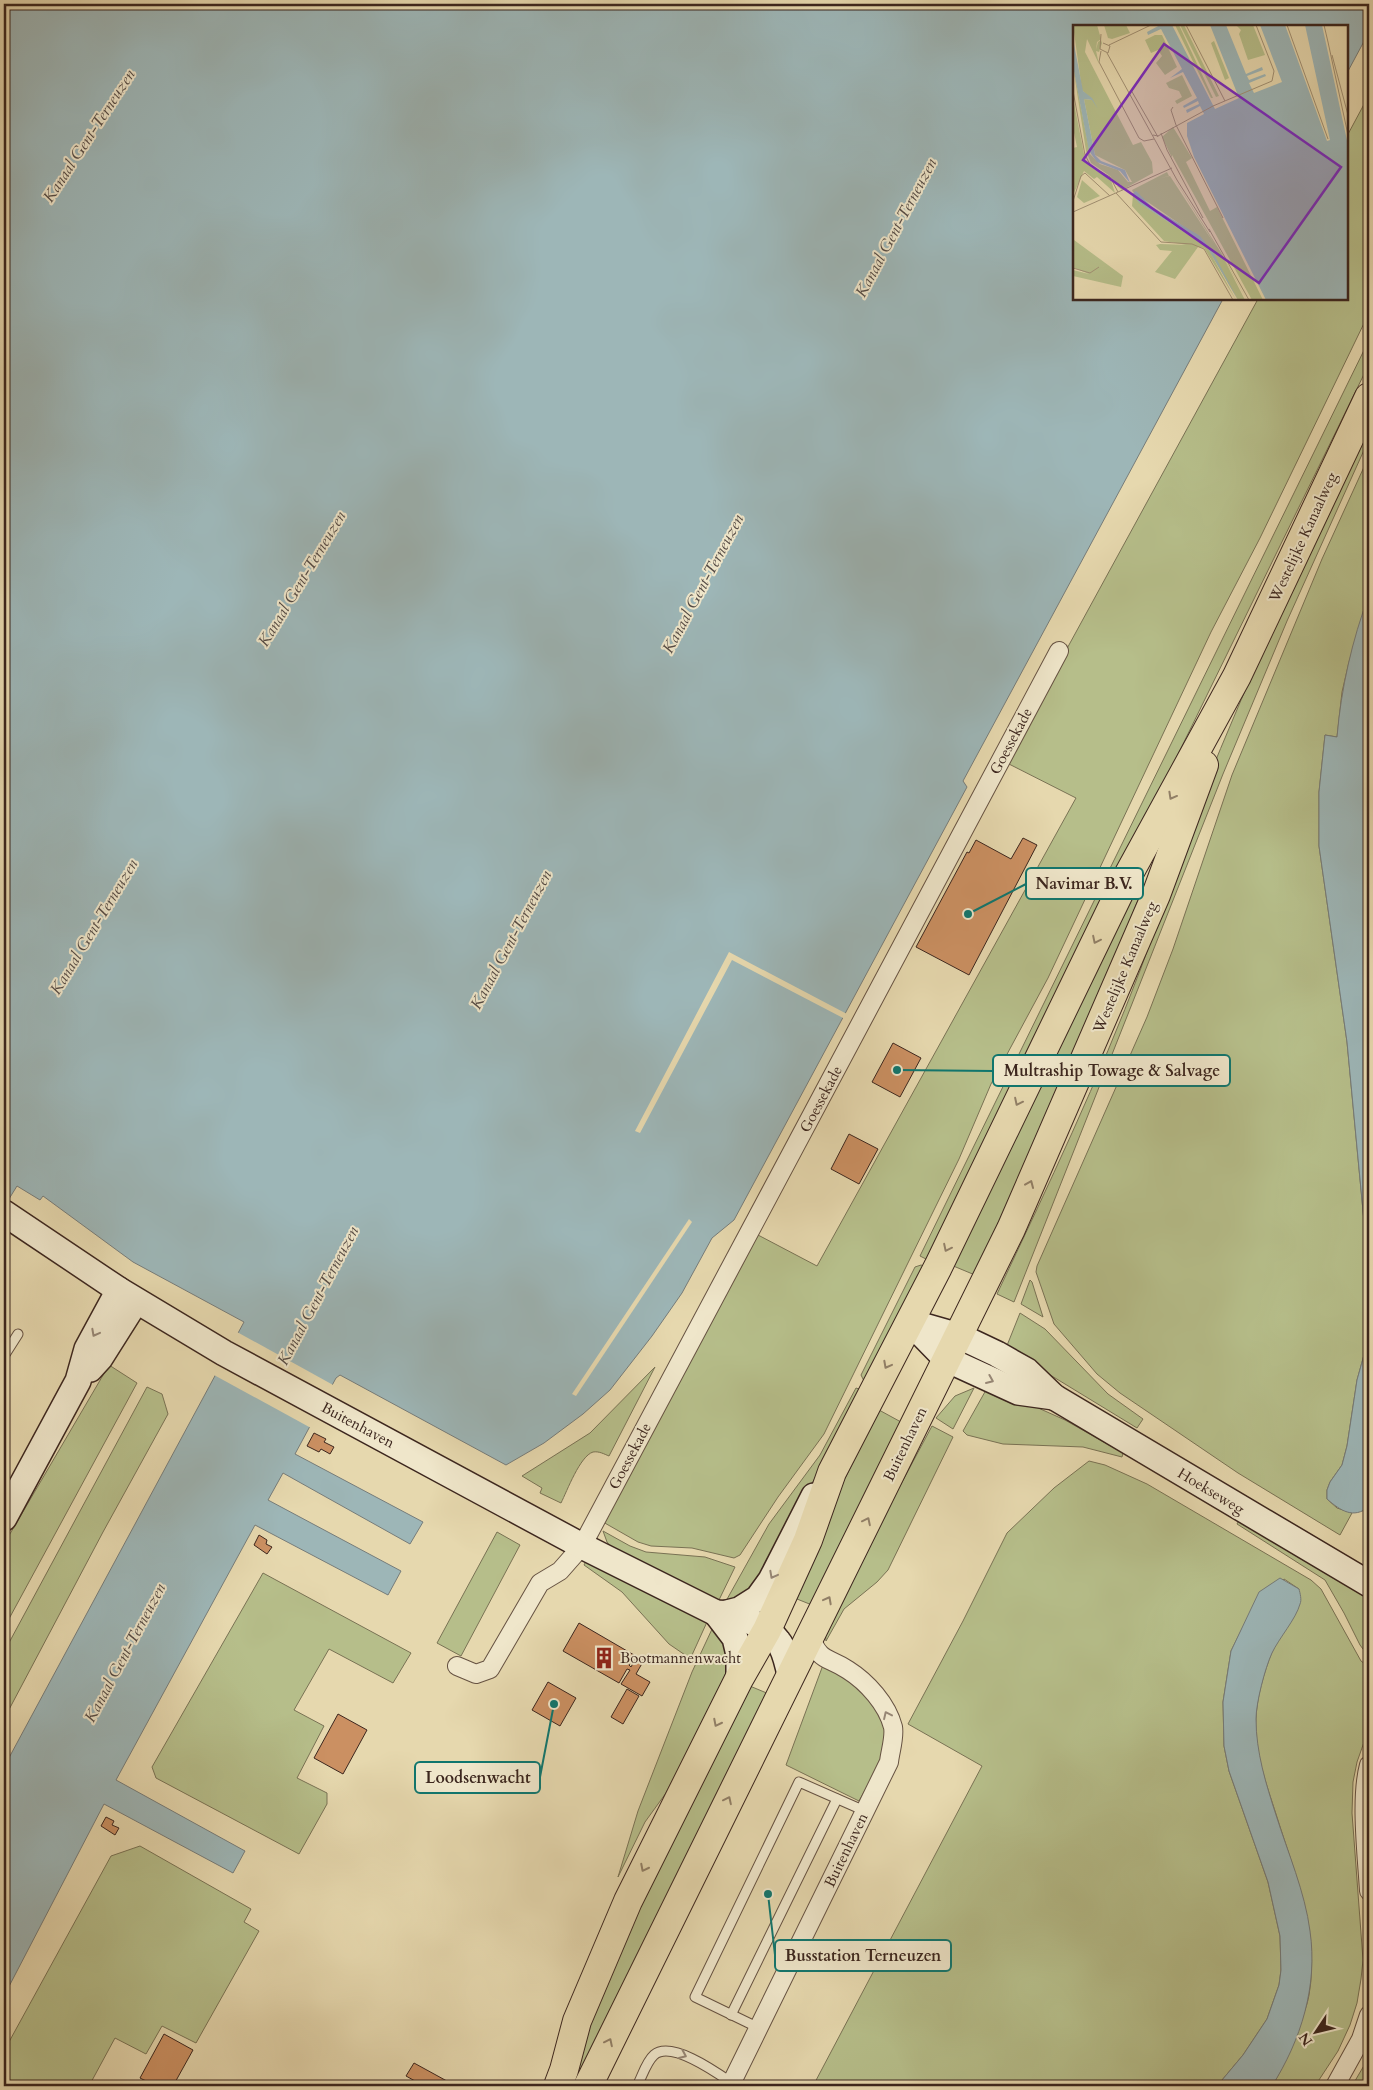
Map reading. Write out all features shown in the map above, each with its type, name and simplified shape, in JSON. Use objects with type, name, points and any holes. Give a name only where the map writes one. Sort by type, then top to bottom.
[{"type":"main road","name":"Westelijke Kanaalweg","points":[[910,1322],[1126,879],[1237,676],[1369,397]]},
{"type":"main road","name":"Westelijke Kanaalweg","points":[[946,1360],[1011,1229],[1156,895],[1237,676]]},
{"type":"main road","name":"Buitenhaven","points":[[6,1214],[128,1295],[224,1353],[582,1546],[722,1613],[767,1630],[773,1634],[782,1647],[790,1674]]},
{"type":"main road","points":[[4,1518],[78,1382],[100,1358],[128,1295]]},
{"type":"main road","name":"Buitenhaven","points":[[558,2086],[577,2021],[628,1902],[739,1679],[767,1630],[808,1540],[832,1472],[910,1322]]},
{"type":"main road","name":"Hoekseweg","points":[[910,1322],[959,1336],[1027,1371],[1054,1397],[1369,1584]]},
{"type":"main road","name":"Hoekseweg","points":[[910,1322],[946,1360],[1018,1392],[1054,1397]]},
{"type":"main road","name":"Buitenhaven","points":[[588,2086],[946,1360]]},
{"type":"main road","name":"Buitenhaven","points":[[722,1613],[739,1610],[758,1598],[771,1580],[815,1493],[832,1472]]},
{"type":"main road","name":"Buitenhaven","points":[[722,1613],[735,1638],[739,1655],[739,1679]]},
{"type":"street","name":"Goessekade","points":[[582,1546],[1059,651]]},
{"type":"street","points":[[457,1666],[476,1674],[490,1669],[540,1583],[560,1572],[582,1546]]},
{"type":"street","name":"Buitenhaven","points":[[731,2084],[888,1762],[893,1728],[883,1706],[868,1685],[847,1669],[822,1658],[809,1635]]},
{"type":"street","points":[[1369,1765],[1366,1777],[1366,1846],[1369,1891]]},
{"type":"street","points":[[1335,2086],[1361,2039],[1369,2016]]},
{"type":"lane","points":[[4,1356],[18,1334]]},
{"type":"lane","points":[[759,2028],[695,1997],[799,1782],[865,1811]]},
{"type":"lane","points":[[731,2015],[837,1799]]},
{"type":"lane","points":[[637,2086],[654,2056],[662,2051],[670,2050],[682,2054],[731,2084]]},
{"type":"green space","points":[[1369,95],[1369,313],[1260,538],[1211,632],[1048,978],[991,1084],[959,1159],[824,1434],[778,1497],[740,1555],[734,1558],[692,1548],[651,1546],[638,1542],[603,1522],[758,1235],[817,1266],[1076,798],[1005,762],[1257,300],[1348,300],[1348,134]]},
{"type":"green space","points":[[1369,340],[1369,364],[930,1261],[920,1256]]},
{"type":"green space","points":[[1369,412],[1369,439],[1287,621],[1223,774],[1014,1302],[997,1294],[1054,1173],[1108,1051],[1141,968],[1175,862],[1200,798],[1262,651]]},
{"type":"green space","points":[[1369,456],[1369,595],[1342,692],[1337,737],[1325,735],[1319,792],[1319,846],[1347,1042],[1369,1274],[1369,1337],[1357,1380],[1347,1446],[1342,1465],[1330,1482],[1327,1490],[1327,1499],[1337,1508],[1352,1513],[1340,1535],[1238,1473],[1120,1393],[1097,1374],[1054,1324],[1036,1272],[1147,1017],[1173,949],[1232,775],[1322,559]]},
{"type":"green space","points":[[1369,720],[1369,833],[1366,802]]},
{"type":"green space","points":[[1136,887],[1142,890],[1060,1095],[975,1275],[951,1265]]},
{"type":"green space","points":[[921,1265],[927,1267],[864,1381],[861,1375],[915,1267]]},
{"type":"green space","points":[[1030,1280],[1032,1282],[1043,1317],[1021,1304]]},
{"type":"green space","points":[[1020,1313],[1045,1329],[1108,1394],[1143,1419],[1137,1428],[1006,1348]]},
{"type":"green space","points":[[109,1365],[137,1383],[4,1628],[4,1544]]},
{"type":"green space","points":[[655,1367],[609,1456],[595,1452],[588,1455],[583,1460],[570,1483],[561,1503],[540,1493],[542,1488],[522,1476],[590,1433]]},
{"type":"green space","points":[[147,1387],[162,1394],[168,1414],[4,1719],[4,1652]]},
{"type":"green space","points":[[856,1388],[865,1391],[792,1518],[754,1592],[726,1601],[769,1524],[820,1455]]},
{"type":"green space","points":[[974,1388],[953,1429],[936,1418],[955,1396]]},
{"type":"green space","points":[[986,1390],[1036,1407],[1065,1420],[1123,1453],[1122,1457],[1083,1447],[1003,1444],[967,1435],[963,1431]]},
{"type":"green space","points":[[879,1410],[901,1422],[812,1605],[787,1595]]},
{"type":"green space","points":[[932,1426],[953,1437],[888,1570],[877,1582],[844,1609],[826,1641],[825,1630],[838,1602]]},
{"type":"green space","points":[[1089,1461],[1105,1465],[1147,1484],[1311,1580],[1321,1589],[1361,1661],[1369,1667],[1369,1728],[1357,1762],[1353,1782],[1352,1813],[1363,1960],[1357,2003],[1350,2025],[1338,2051],[1315,2086],[1272,2086],[1292,2046],[1305,2009],[1309,1995],[1311,1972],[1311,1949],[1303,1903],[1265,1779],[1259,1755],[1256,1730],[1261,1685],[1278,1636],[1299,1589],[1284,1579],[1242,1629],[1231,1651],[1223,1702],[1224,1746],[1229,1771],[1268,1882],[1280,1936],[1281,1970],[1279,1985],[1267,2019],[1243,2055],[1217,2086],[813,2086],[982,1766],[908,1724],[1007,1533],[1054,1488]]},
{"type":"green space","points":[[1239,1520],[1369,1596],[1369,1657],[1360,1645],[1325,1580],[1237,1524]]},
{"type":"green space","points":[[603,1531],[630,1546],[646,1552],[705,1557],[735,1567],[718,1602],[615,1552],[607,1542]]},
{"type":"green space","points":[[497,1532],[520,1545],[461,1656],[437,1643]]},
{"type":"green space","points":[[586,1561],[707,1622],[692,1655],[688,1657],[669,1644],[622,1592],[584,1565]]},
{"type":"green space","points":[[263,1573],[411,1653],[393,1683],[329,1649],[294,1710],[324,1726],[297,1778],[327,1793],[327,1804],[299,1854],[156,1778],[152,1767]]},
{"type":"green space","points":[[713,1627],[730,1650],[722,1684],[666,1793],[645,1822],[618,1877],[638,1811],[692,1672]]},
{"type":"green space","points":[[823,1665],[856,1684],[881,1710],[890,1745],[859,1801],[786,1765]]},
{"type":"green space","points":[[745,1684],[769,1694],[576,2086],[568,2086],[602,1983]]},
{"type":"green space","points":[[140,1846],[251,1909],[244,1922],[259,1931],[196,2043],[162,2026],[146,2054],[115,2038],[89,2086],[4,2086],[4,2051],[111,1856]]},
{"type":"green space","points":[[1369,2057],[1369,2086],[1352,2086]]},
{"type":"water","name":"Kanaal Gent-Terneuzen","points":[[4,4],[1369,4],[1369,32],[1348,71],[1348,25],[1073,25],[1073,300],[1222,300],[963,781],[967,787],[734,1220],[712,1238],[682,1293],[652,1336],[610,1390],[583,1414],[544,1443],[506,1465],[340,1375],[336,1378],[295,1454],[423,1522],[410,1544],[283,1473],[268,1500],[401,1571],[388,1595],[255,1525],[116,1780],[245,1851],[233,1873],[104,1804],[4,1996],[4,1767],[244,1322],[133,1262],[43,1196],[40,1200],[17,1186],[4,1207]]},
{"type":"water","points":[[1369,595],[1369,720],[1366,802],[1369,833],[1369,1274],[1347,1042],[1319,846],[1319,792],[1325,735],[1337,737],[1348,665],[1357,629]]},
{"type":"water","points":[[1369,1337],[1369,1507],[1363,1511],[1352,1513],[1342,1510],[1327,1499],[1327,1490],[1330,1482],[1342,1465],[1347,1446],[1357,1380]]},
{"type":"water","points":[[1280,1578],[1299,1589],[1301,1602],[1295,1616],[1272,1653],[1267,1667],[1261,1686],[1256,1731],[1265,1780],[1308,1916],[1312,1972],[1305,2012],[1299,2031],[1272,2086],[1217,2086],[1243,2055],[1267,2019],[1279,1985],[1281,1970],[1280,1936],[1268,1882],[1229,1771],[1224,1746],[1223,1702],[1231,1651],[1259,1592]]},
{"type":"pier","points":[[729,952],[847,1014],[845,1019],[732,960],[640,1133],[635,1131]]},
{"type":"pier","points":[[689,1219],[692,1222],[576,1396],[572,1394]]},
{"type":"pier","points":[[237,1332],[335,1386],[311,1428],[214,1375]]},
{"type":"building","points":[[1023,838],[1037,845],[969,975],[916,947],[967,852],[969,853],[976,840],[1011,859]]},
{"type":"building","points":[[893,1043],[921,1058],[900,1097],[872,1082]]},
{"type":"building","points":[[849,1134],[878,1149],[859,1184],[831,1169]]},
{"type":"building","points":[[314,1433],[326,1439],[324,1442],[334,1447],[330,1454],[321,1449],[319,1452],[307,1446]]},
{"type":"building","points":[[259,1535],[267,1540],[266,1544],[272,1547],[267,1554],[254,1545]]},
{"type":"building","name":"Bootmannenwacht","points":[[579,1623],[634,1655],[629,1665],[631,1667],[637,1656],[644,1660],[636,1674],[650,1682],[642,1696],[621,1684],[630,1670],[627,1669],[619,1683],[563,1651]]},
{"type":"building","points":[[548,1682],[576,1698],[560,1726],[532,1710]]},
{"type":"building","points":[[627,1689],[639,1696],[623,1724],[611,1717]]},
{"type":"building","points":[[338,1714],[367,1730],[343,1774],[314,1758]]},
{"type":"building","points":[[106,1817],[114,1821],[112,1825],[119,1828],[115,1835],[101,1826]]},
{"type":"building","points":[[164,2034],[193,2050],[173,2086],[156,2086],[140,2078]]},
{"type":"building","points":[[414,2063],[456,2086],[424,2086],[406,2076]]},
{"type":"place","name":"Navimar B.V.","points":[[968,914]]},
{"type":"place","name":"Multraship Towage & Salvage","points":[[897,1070]]},
{"type":"place","name":"Bootmannenwacht","points":[[604,1658]]},
{"type":"place","name":"Loodsenwacht","points":[[554,1704]]},
{"type":"place","name":"Busstation Terneuzen","points":[[768,1894]]}]
